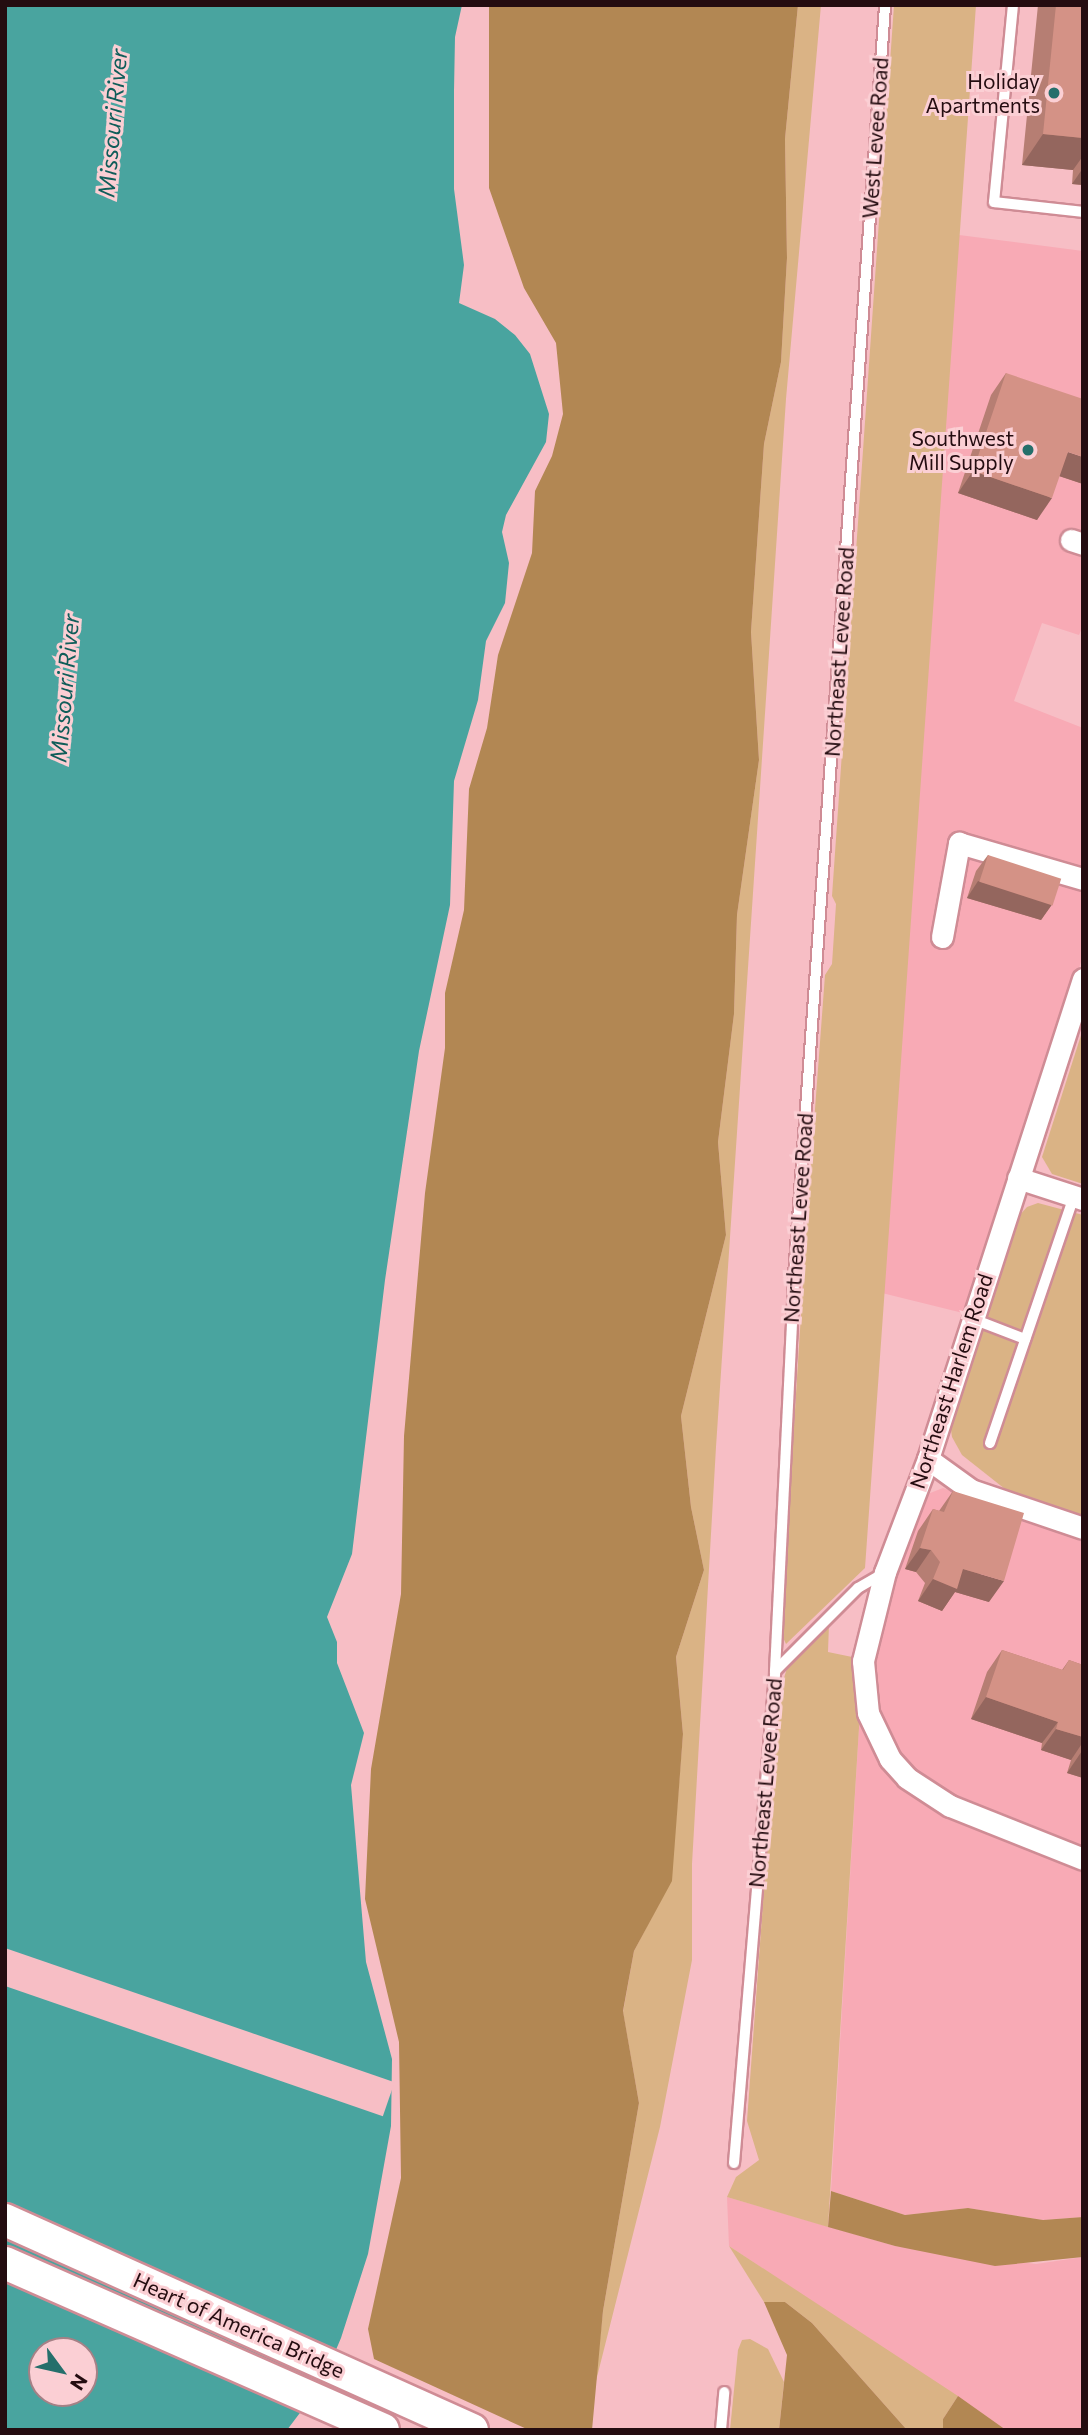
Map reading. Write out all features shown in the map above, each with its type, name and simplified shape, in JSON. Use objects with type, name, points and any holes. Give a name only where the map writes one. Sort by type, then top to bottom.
[{"type":"main road","name":"Heart of America Bridge","points":[[5,2220],[472,2430]]},
{"type":"main road","name":"Heart of America Bridge","points":[[5,2263],[383,2430]]},
{"type":"street","points":[[942,937],[960,844],[1083,879]]},
{"type":"street","name":"Northeast Harlem Road","points":[[1083,979],[928,1459],[885,1573],[867,1636],[863,1687],[868,1713],[890,1759],[907,1778],[950,1807],[1083,1859]]},
{"type":"street","points":[[1018,1178],[1078,1198]]},
{"type":"street","points":[[928,1459],[971,1490],[1083,1528]]},
{"type":"lane","name":"West Levee Road","points":[[866,272],[885,5]]},
{"type":"lane","points":[[1013,5],[994,202],[1083,212]]},
{"type":"lane","name":"Northeast Levee Road","points":[[734,2164],[775,1671],[794,1276],[866,272]]},
{"type":"lane","points":[[990,1443],[1025,1339],[1078,1198]]},
{"type":"lane","points":[[973,1319],[1025,1339]]},
{"type":"lane","points":[[775,1671],[858,1588],[885,1573]]},
{"type":"lane","points":[[721,2430],[724,2392]]},
{"type":"shaded area","points":[[489,5],[798,5],[785,139],[787,258],[781,362],[764,444],[751,632],[759,760],[737,915],[734,1014],[718,1142],[726,1235],[681,1416],[691,1507],[704,1570],[676,1657],[683,1734],[672,1881],[634,1951],[623,2011],[639,2103],[603,2311],[592,2430],[529,2430],[374,2359],[368,2329],[401,2178],[399,2042],[365,1899],[371,1769],[401,1594],[404,1436],[425,1193],[445,1048],[445,993],[464,910],[469,789],[487,728],[498,655],[532,553],[535,491],[552,456],[563,414],[556,343],[524,288],[489,188]]},
{"type":"shaded area","points":[[798,5],[821,5],[786,399],[716,1447],[692,1864],[692,1960],[660,2127],[595,2385],[603,2311],[639,2103],[623,2012],[634,1951],[671,1881],[683,1734],[676,1657],[704,1570],[691,1507],[681,1416],[726,1235],[718,1142],[734,1014],[737,915],[759,760],[751,632],[764,444],[781,362],[787,258],[785,139]]},
{"type":"shaded area","points":[[894,5],[976,5],[865,1568],[786,1644],[781,1633],[808,1203],[825,975],[832,964],[836,904],[832,896]]},
{"type":"shaded area","points":[[959,235],[1083,251],[1083,626],[1079,635],[1042,623],[1014,701],[1083,728],[1083,956],[963,1313],[882,1293]]},
{"type":"shaded area","points":[[1083,1029],[1083,1184],[1052,1174],[1042,1157]]},
{"type":"shaded area","points":[[1038,1203],[1083,1215],[1083,1515],[1010,1493],[962,1455],[952,1437],[950,1423],[1018,1217],[1027,1207]]},
{"type":"shaded area","points":[[943,1488],[1083,1536],[1083,2217],[1043,2220],[968,2208],[905,2215],[831,2191],[860,1712],[917,1506],[925,1495]]},
{"type":"shaded area","points":[[829,1624],[828,1652],[857,1658],[860,1712],[828,2227],[727,2197],[736,2177],[759,2160],[747,2121],[778,1698],[787,1668]]},
{"type":"shaded area","points":[[831,2191],[905,2215],[968,2208],[1043,2220],[1083,2217],[1083,2257],[995,2266],[895,2246],[828,2227]]},
{"type":"shaded area","points":[[727,2197],[895,2246],[1036,2264],[1083,2257],[1083,2430],[1006,2430],[729,2246]]},
{"type":"shaded area","points":[[729,2246],[958,2396],[943,2419],[943,2430],[907,2430],[812,2323],[785,2302],[764,2302]]},
{"type":"shaded area","points":[[764,2302],[785,2302],[812,2323],[907,2430],[779,2430],[787,2355]]},
{"type":"shaded area","points":[[750,2339],[768,2349],[784,2382],[779,2430],[730,2430],[738,2350],[742,2340]]},
{"type":"shaded area","points":[[958,2396],[1006,2430],[943,2430],[943,2419]]},
{"type":"water","name":"Missouri River","points":[[5,5],[462,5],[455,37],[454,91],[454,189],[464,265],[459,303],[495,319],[515,335],[530,354],[549,414],[546,442],[506,515],[502,532],[509,563],[505,603],[486,641],[478,700],[454,781],[450,905],[419,1051],[385,1280],[352,1554],[327,1617],[337,1642],[337,1663],[364,1733],[351,1785],[366,1962],[392,2059],[391,2126],[368,2254],[341,2338],[321,2385],[287,2430],[5,2430]]},
{"type":"pier","points":[[5,1948],[395,2082],[383,2116],[5,1986]]},
{"type":"building","points":[[1056,5],[1083,5],[1083,138],[1043,134]]},
{"type":"building","name":"Southwest Mill Supply","points":[[1006,373],[1083,399],[1083,457],[1068,452],[1052,498],[973,471]]},
{"type":"building","points":[[988,855],[1061,879],[1053,905],[979,882]]},
{"type":"building","points":[[953,1491],[1024,1513],[1004,1581],[963,1569],[957,1589],[933,1579],[940,1562],[931,1550],[920,1548],[933,1509],[944,1512]]},
{"type":"building","points":[[1002,1650],[1063,1670],[1069,1660],[1083,1665],[1083,1737],[1056,1729],[1058,1722],[986,1697]]},
{"type":"place","name":"Holiday Apartments","points":[[1054,93]]},
{"type":"place","name":"Southwest Mill Supply","points":[[1028,450]]}]
